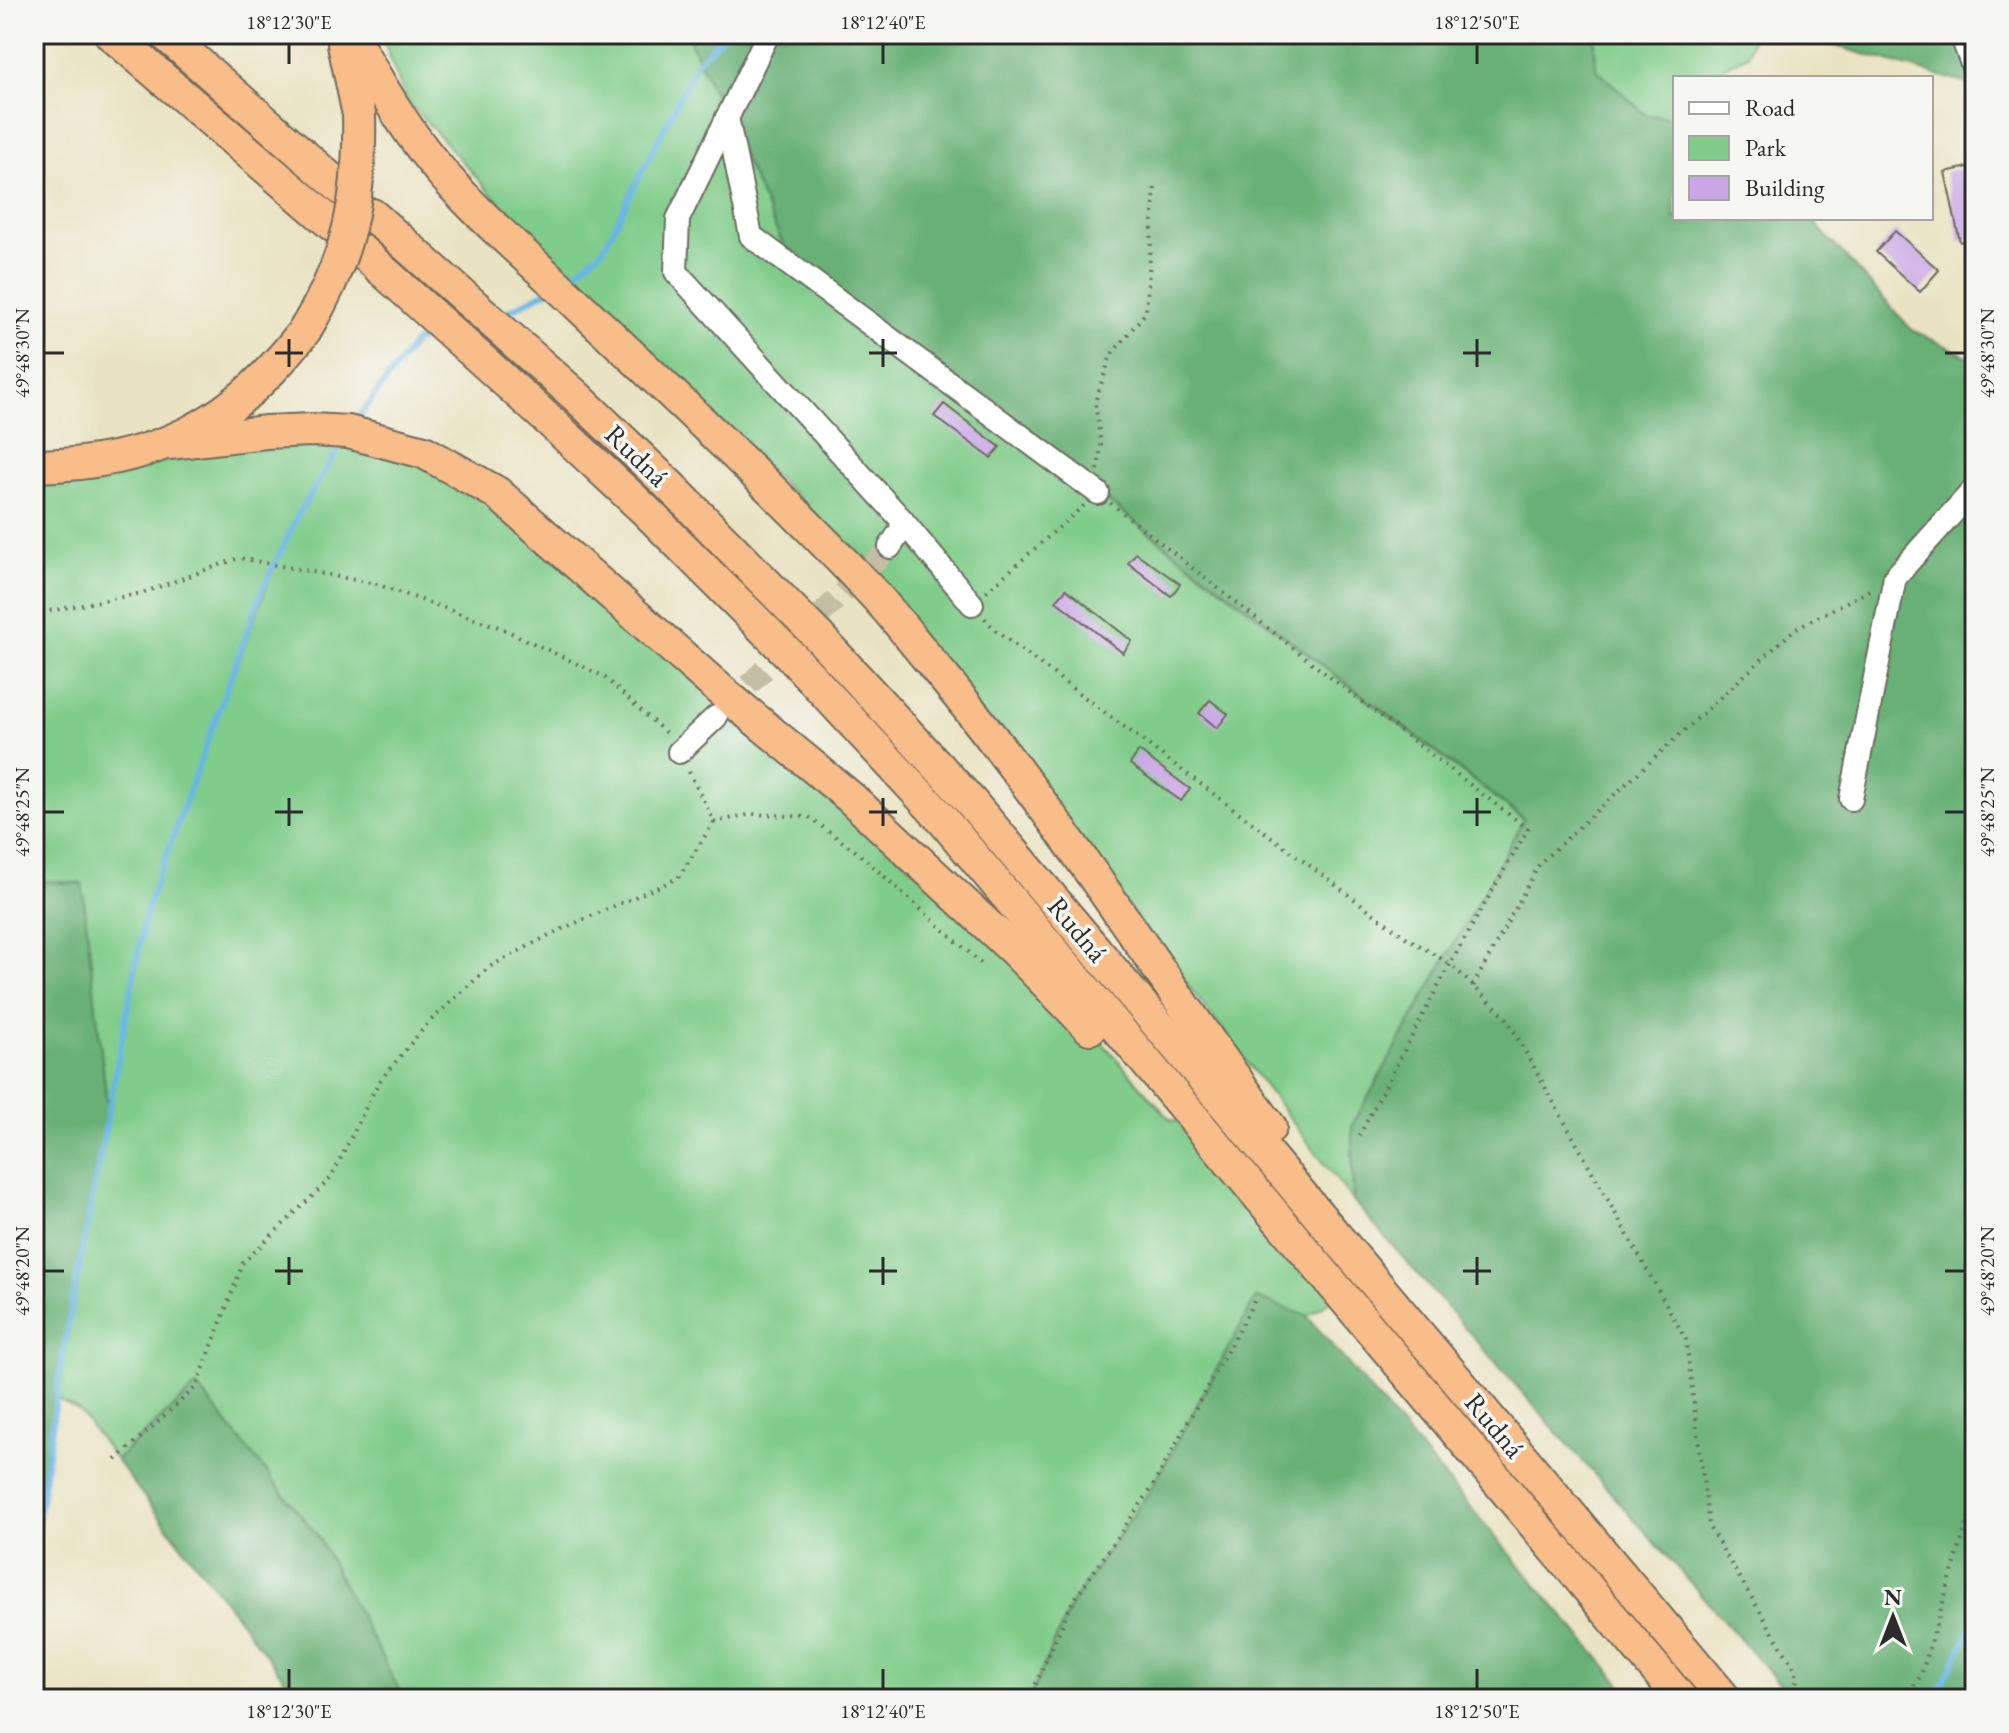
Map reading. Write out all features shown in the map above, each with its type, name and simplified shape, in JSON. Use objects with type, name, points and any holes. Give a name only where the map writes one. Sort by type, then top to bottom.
[{"type":"highway","points":[[111,34],[334,226]]},
{"type":"highway","points":[[165,34],[342,189]]},
{"type":"highway","points":[[169,443],[229,409],[280,363],[305,330],[329,287],[349,234],[359,172],[359,115],[341,34]]},
{"type":"highway","points":[[351,34],[403,123],[434,163],[502,234],[775,493],[873,593],[965,703],[1050,813],[1130,925],[1206,1039],[1388,1297]]},
{"type":"highway","name":"Rudná","points":[[372,215],[577,397],[670,486],[819,637],[971,802],[1725,1699]]},
{"type":"highway","name":"Rudná","points":[[361,251],[645,510],[791,656],[943,820],[1681,1699]]},
{"type":"highway","points":[[34,466],[97,462],[169,443],[266,432],[348,432],[424,452],[497,493],[726,695],[851,798],[1069,1005],[1170,1119],[1198,1127]]},
{"type":"street","points":[[768,34],[678,219],[676,272],[902,520],[972,604]]},
{"type":"street","points":[[1961,34],[1975,72]]},
{"type":"street","points":[[727,117],[751,236],[1096,485]]},
{"type":"street","points":[[1851,799],[1895,577],[1975,488]]},
{"type":"street","points":[[890,547],[901,530],[902,520]]},
{"type":"street","points":[[679,752],[716,717]]},
{"type":"path","points":[[1155,186],[1146,312],[1111,355],[1095,402],[1101,445],[1096,485],[972,604],[996,631],[1401,934],[1450,964],[1506,1017],[1686,1340],[1709,1527],[1796,1671],[1797,1699]]},
{"type":"path","points":[[1096,485],[1326,674],[1528,829],[1450,964],[1359,1136]]},
{"type":"path","points":[[34,614],[142,593],[239,558],[376,584],[501,628],[603,676],[674,740],[714,822]]},
{"type":"path","points":[[1473,986],[1540,863],[1796,628],[1895,577]]},
{"type":"path","points":[[116,1460],[197,1386],[243,1263],[331,1178],[378,1083],[428,1023],[489,967],[566,926],[678,878],[714,822],[753,814],[809,817],[858,853],[983,965]]},
{"type":"path","points":[[1029,1699],[1072,1603],[1151,1489],[1256,1298]]},
{"type":"path","points":[[1905,1699],[1921,1675],[1975,1497]]},
{"type":"green space","points":[[381,34],[687,34],[789,257],[1524,820],[1352,1126],[1353,1201],[866,564],[538,246],[405,98]]},
{"type":"green space","points":[[687,34],[1587,34],[1595,42],[1596,69],[1646,115],[1673,118],[1673,220],[1812,220],[1912,330],[1975,360],[1975,1699],[1793,1699],[1353,1201],[1352,1126],[1524,819],[789,257]]},
{"type":"green space","points":[[1587,34],[1753,34],[1748,55],[1724,67],[1718,76],[1673,76],[1673,118],[1646,115],[1595,69],[1595,43]]},
{"type":"green space","points":[[1794,34],[1975,34],[1975,86]]},
{"type":"green space","points":[[311,430],[462,472],[1069,1005],[1170,1119],[1198,1127],[1340,1295],[1307,1316],[1256,1298],[1151,1489],[1072,1603],[1029,1699],[403,1699],[197,1386],[116,1460],[79,1411],[56,1399],[63,1353],[82,884],[34,880],[34,466]],"holes":[[[271,576],[196,773],[262,591]]]},
{"type":"green space","points":[[34,880],[82,884],[108,1112],[63,1353],[37,1525],[34,1524]]},
{"type":"green space","points":[[1256,1298],[1307,1316],[1634,1699],[1029,1699],[1072,1603],[1151,1489]]},
{"type":"green space","points":[[197,1386],[317,1535],[404,1699],[300,1699],[116,1460]]},
{"type":"building","points":[[1973,166],[1975,238],[1960,242],[1945,172]]},
{"type":"building","points":[[1895,231],[1939,270],[1920,292],[1876,252]]},
{"type":"building","points":[[944,404],[1000,447],[991,458],[934,416]]},
{"type":"building","points":[[1136,553],[1180,584],[1171,596],[1128,563]]},
{"type":"building","points":[[1066,589],[1132,641],[1123,653],[1056,601]]},
{"type":"building","points":[[1210,700],[1228,714],[1217,728],[1199,713]]},
{"type":"building","points":[[1139,751],[1190,789],[1181,801],[1130,764]]},
{"type":"waterway","points":[[566,281],[603,249],[698,61],[725,34]]},
{"type":"waterway","points":[[499,316],[549,290]]},
{"type":"waterway","points":[[355,422],[415,342],[438,334]]},
{"type":"waterway","points":[[34,1547],[63,1353],[146,911],[262,591],[298,515],[343,442]]},
{"type":"waterway","points":[[1935,1699],[1975,1622]]},
{"type":"tunnel","points":[[725,708],[890,547]]}]
